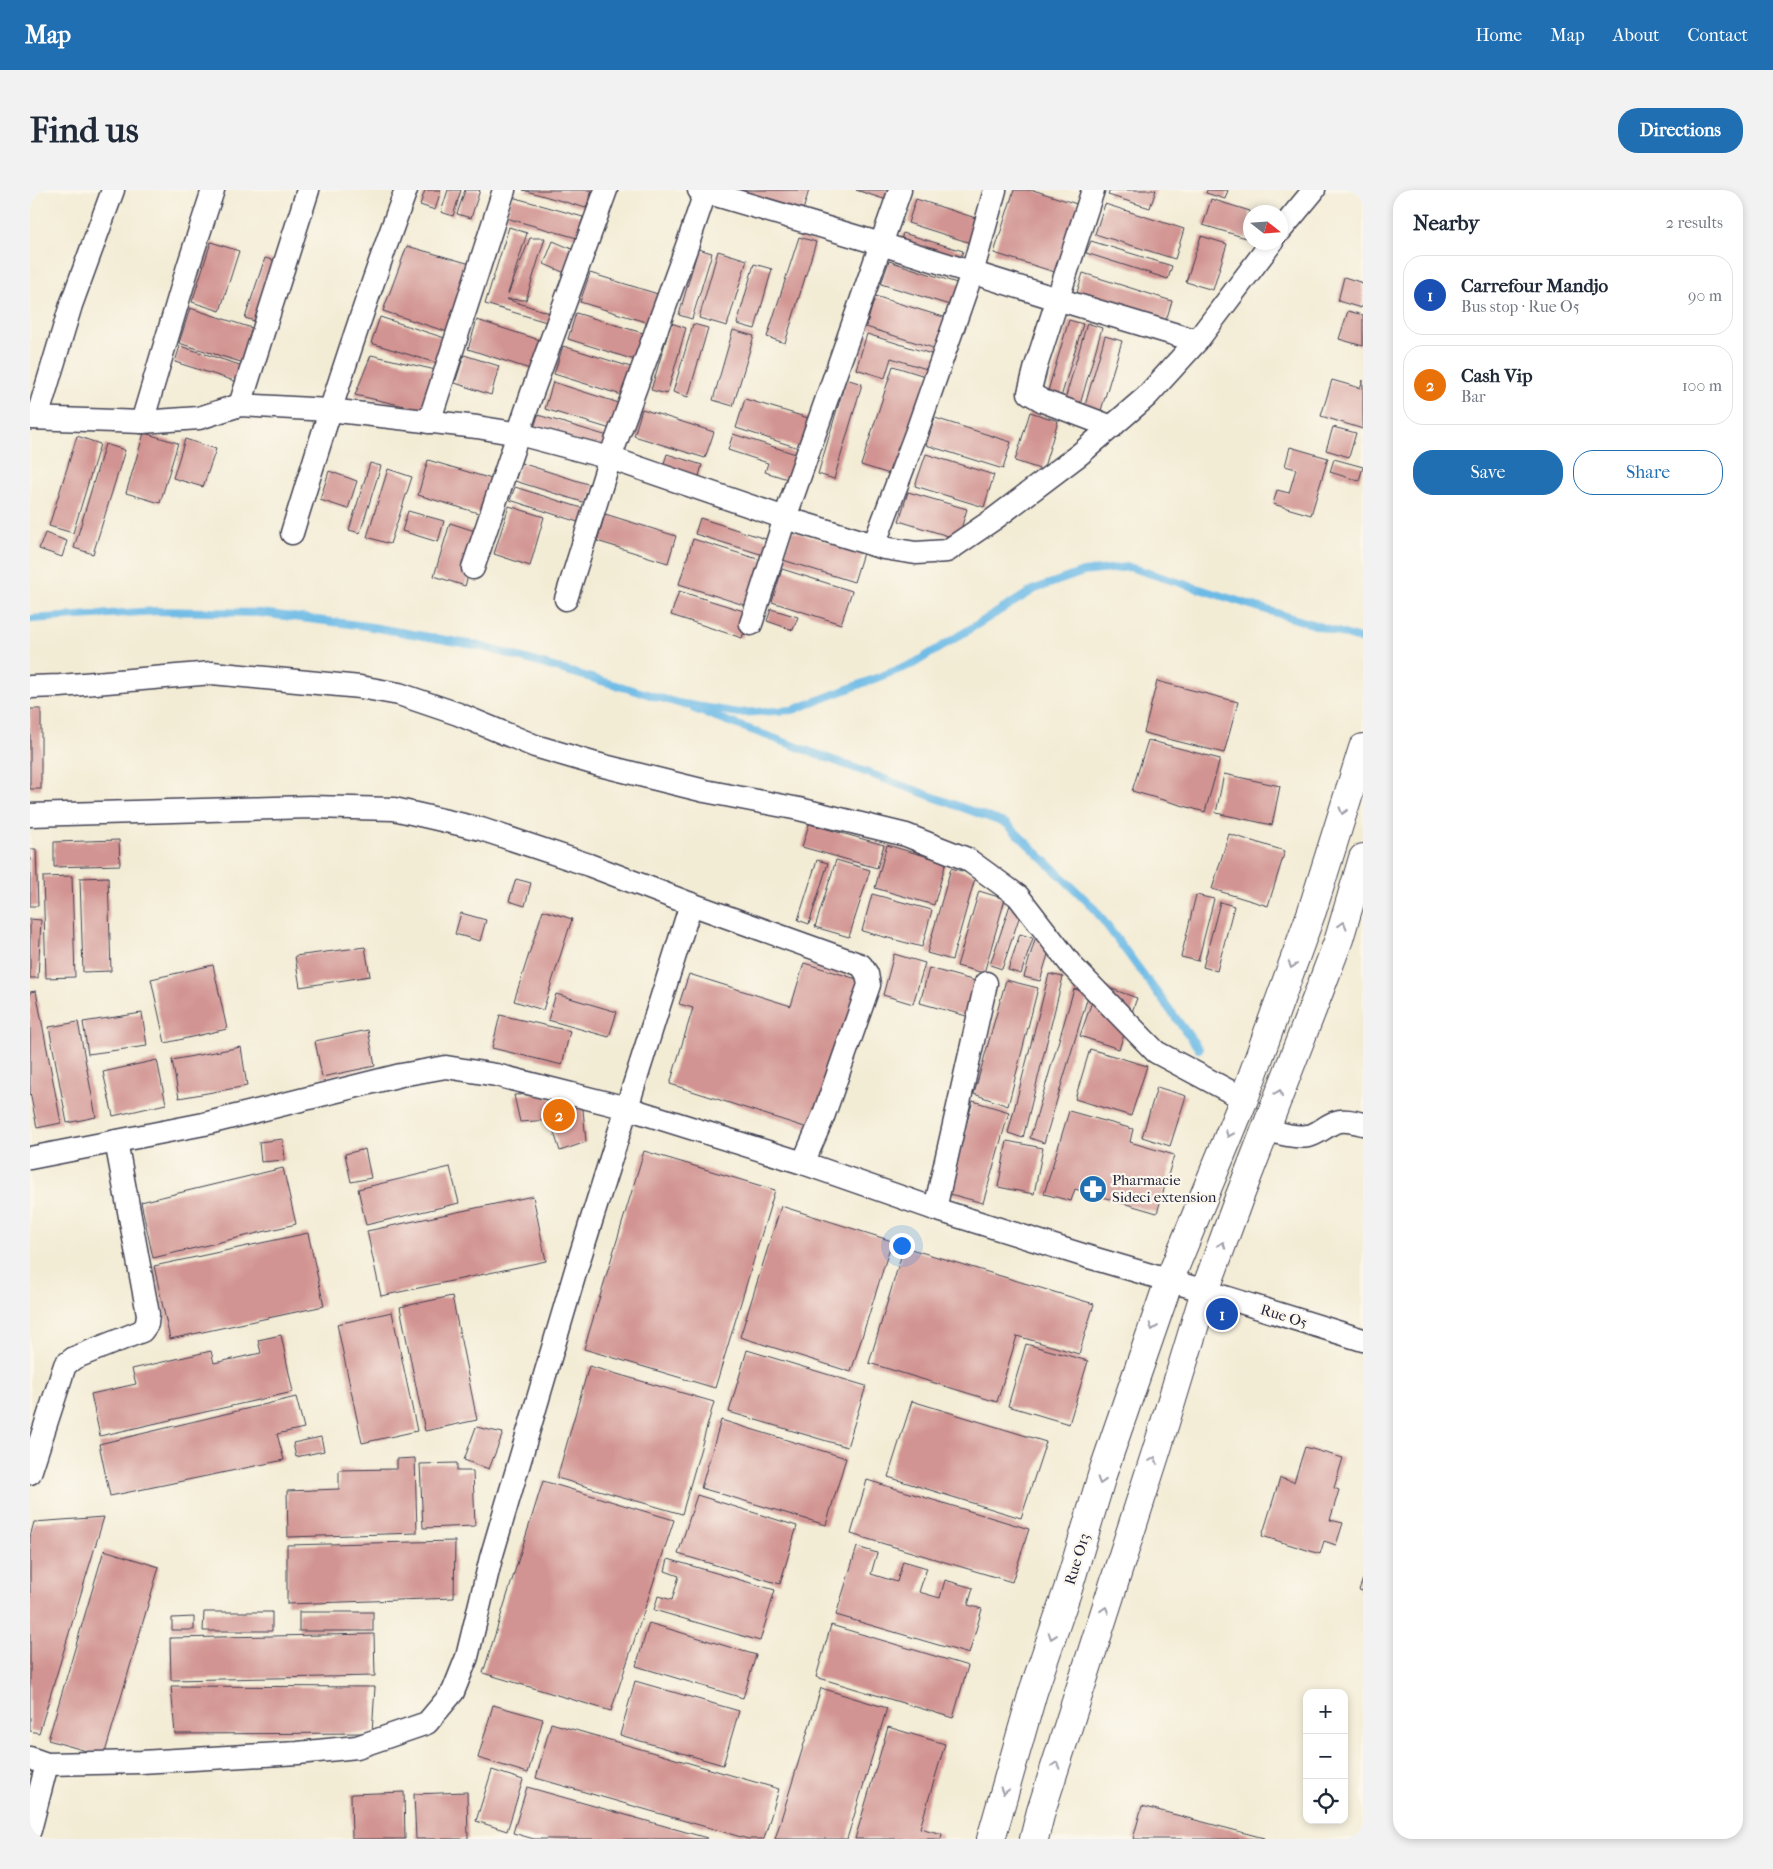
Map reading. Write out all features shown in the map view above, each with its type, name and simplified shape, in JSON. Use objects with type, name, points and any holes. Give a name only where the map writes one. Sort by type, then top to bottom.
[{"type":"main road","name":"Rue O13","points":[[991,1839],[1034,1692],[1068,1589],[1103,1472],[1168,1281],[1244,1099],[1312,911],[1363,748]]},
{"type":"main road","points":[[1034,1839],[1041,1811],[1206,1291],[1265,1129],[1339,939],[1363,858]]},
{"type":"street","points":[[113,190],[71,305],[33,418],[142,422],[199,418],[240,405],[329,410],[519,434],[610,458],[785,518],[874,545],[916,553],[947,550],[994,519],[1080,454],[1112,427],[1146,397],[1197,341],[1266,250]]},
{"type":"street","points":[[142,422],[185,276],[213,190]]},
{"type":"street","points":[[240,405],[308,190]]},
{"type":"street","points":[[292,534],[329,410],[406,190]]},
{"type":"street","points":[[429,422],[504,190]]},
{"type":"street","points":[[473,568],[606,190]]},
{"type":"street","points":[[751,624],[785,518],[900,190]]},
{"type":"street","points":[[874,545],[917,431],[972,273],[995,190]]},
{"type":"street","points":[[1093,190],[1057,299],[1029,393],[1044,401],[1112,427]]},
{"type":"street","points":[[1288,221],[1314,190]]},
{"type":"street","points":[[566,599],[610,458],[687,246],[703,191],[1197,341]]},
{"type":"street","points":[[30,687],[212,673],[360,687],[399,694],[458,714],[535,746],[596,764],[906,835],[967,858],[1018,896],[1072,966],[1156,1052],[1244,1099]]},
{"type":"street","points":[[30,815],[310,807],[394,809],[481,829],[589,865],[861,965],[868,974],[869,985],[823,1117],[804,1163]]},
{"type":"street","points":[[30,1830],[38,1761],[141,1762],[298,1753],[357,1747],[426,1723],[452,1692],[467,1657],[491,1558],[578,1263],[691,904]]},
{"type":"street","points":[[935,1210],[986,983]]},
{"type":"street","name":"Rue O5","points":[[30,1158],[204,1124],[401,1075],[446,1067],[496,1075],[627,1108],[804,1163],[935,1210],[1363,1340]]},
{"type":"street","points":[[1265,1129],[1288,1135],[1308,1136],[1316,1134],[1336,1121],[1363,1124]]},
{"type":"street","points":[[30,1474],[65,1365],[74,1358],[142,1331],[147,1324],[148,1314],[116,1141]]},
{"type":"building","points":[[425,190],[441,190],[435,210],[420,205]]},
{"type":"building","points":[[448,190],[461,190],[453,216],[441,212]]},
{"type":"building","points":[[465,190],[480,190],[471,218],[457,214]]},
{"type":"building","points":[[523,190],[592,190],[586,208]]},
{"type":"building","points":[[717,190],[809,190],[801,217]]},
{"type":"building","points":[[856,190],[894,190],[890,201]]},
{"type":"building","points":[[1014,190],[1033,190],[1083,206],[1061,274],[994,253]]},
{"type":"building","points":[[1110,190],[1156,190],[1150,208],[1108,195]]},
{"type":"building","points":[[1207,190],[1228,190],[1225,199],[1206,193]]},
{"type":"building","points":[[512,197],[583,217],[577,238],[506,218]]},
{"type":"building","points":[[916,199],[982,220],[974,244],[908,223]]},
{"type":"building","points":[[1211,199],[1243,209],[1243,237],[1203,225]]},
{"type":"building","points":[[1105,204],[1184,229],[1175,259],[1095,234]]},
{"type":"building","points":[[509,227],[527,233],[508,294],[530,238],[545,238],[526,300],[506,299],[553,314],[550,323],[485,304]]},
{"type":"building","points":[[903,233],[963,251],[960,260],[900,243]]},
{"type":"building","points":[[1201,236],[1227,244],[1213,290],[1186,282]]},
{"type":"building","points":[[799,237],[816,242],[785,343],[767,337]]},
{"type":"building","points":[[553,241],[574,250],[565,273],[544,264]]},
{"type":"building","points":[[1091,241],[1172,266],[1168,279],[1086,253]]},
{"type":"building","points":[[211,242],[239,251],[220,311],[192,302]]},
{"type":"building","points":[[407,246],[474,265],[451,333],[383,311]]},
{"type":"building","points":[[698,249],[712,253],[692,319],[679,315]]},
{"type":"building","points":[[718,251],[747,260],[727,326],[699,318]]},
{"type":"building","points":[[265,258],[280,262],[261,323],[245,318]]},
{"type":"building","points":[[889,261],[963,285],[956,307],[881,284]]},
{"type":"building","points":[[754,264],[772,269],[755,329],[737,324]]},
{"type":"building","points":[[590,273],[661,295],[652,324],[580,302]]},
{"type":"building","points":[[1083,273],[1172,301],[1160,340],[1071,312]]},
{"type":"building","points":[[1344,277],[1363,283],[1361,308],[1338,301]]},
{"type":"building","points":[[875,296],[950,319],[940,350],[866,327]]},
{"type":"building","points":[[190,308],[258,330],[247,364],[179,343]]},
{"type":"building","points":[[1348,311],[1363,315],[1363,346],[1339,339]]},
{"type":"building","points":[[576,313],[646,334],[638,361],[568,339]]},
{"type":"building","points":[[380,317],[454,341],[446,366],[371,343]]},
{"type":"building","points":[[477,320],[546,342],[536,371],[468,349]]},
{"type":"building","points":[[1069,320],[1083,324],[1061,397],[1047,394]]},
{"type":"building","points":[[671,323],[686,328],[667,394],[651,390]]},
{"type":"building","points":[[1087,323],[1102,328],[1079,408],[1064,403]]},
{"type":"building","points":[[693,324],[708,328],[688,397],[673,392]]},
{"type":"building","points":[[733,330],[754,336],[733,406],[713,400]]},
{"type":"building","points":[[867,334],[938,356],[933,371],[891,358],[885,378],[856,369]]},
{"type":"building","points":[[1105,336],[1122,341],[1099,417],[1083,412]]},
{"type":"building","points":[[180,346],[246,367],[241,383],[175,362]]},
{"type":"building","points":[[563,346],[634,368],[625,396],[554,374]]},
{"type":"building","points":[[371,355],[440,371],[427,411],[355,395]]},
{"type":"building","points":[[464,355],[499,366],[491,395],[455,383]]},
{"type":"building","points":[[893,366],[928,377],[896,476],[861,465]]},
{"type":"building","points":[[846,379],[862,384],[834,479],[818,474]]},
{"type":"building","points":[[1332,380],[1360,388],[1363,380],[1363,429],[1321,416]]},
{"type":"building","points":[[553,382],[622,404],[614,430],[545,409]]},
{"type":"building","points":[[745,399],[815,420],[805,450],[736,428]]},
{"type":"building","points":[[642,409],[714,432],[705,458],[634,436]]},
{"type":"building","points":[[1030,412],[1058,421],[1043,470],[1015,461]]},
{"type":"building","points":[[538,415],[611,437],[607,451],[534,428]]},
{"type":"building","points":[[935,418],[1011,442],[1003,469],[926,445]]},
{"type":"building","points":[[1333,427],[1356,433],[1349,457],[1326,450]]},
{"type":"building","points":[[144,433],[178,443],[160,503],[126,493]]},
{"type":"building","points":[[733,434],[802,456],[794,481],[765,472],[768,463],[728,450]]},
{"type":"building","points":[[77,436],[100,444],[73,533],[49,526]]},
{"type":"building","points":[[185,439],[216,449],[203,487],[173,478]]},
{"type":"building","points":[[105,444],[125,450],[93,554],[74,548]]},
{"type":"building","points":[[1290,447],[1328,458],[1311,515],[1273,504],[1277,490],[1289,493],[1296,469],[1285,466]]},
{"type":"building","points":[[667,454],[702,465],[698,480],[662,469]]},
{"type":"building","points":[[926,454],[994,475],[984,507],[915,486]]},
{"type":"building","points":[[1334,459],[1363,467],[1359,481],[1330,472]]},
{"type":"building","points":[[428,460],[495,480],[485,515],[418,495]]},
{"type":"building","points":[[370,463],[381,466],[360,533],[349,530]]},
{"type":"building","points":[[521,463],[594,486],[589,504],[515,481]]},
{"type":"building","points":[[388,469],[412,477],[390,544],[367,537]]},
{"type":"building","points":[[329,471],[357,481],[348,509],[320,500]]},
{"type":"building","points":[[515,487],[588,510],[584,524],[510,500]]},
{"type":"building","points":[[908,492],[967,509],[958,539],[899,521]]},
{"type":"building","points":[[509,506],[544,517],[530,566],[494,554]]},
{"type":"building","points":[[408,511],[444,521],[438,542],[402,531]]},
{"type":"building","points":[[605,514],[676,536],[668,563],[597,541]]},
{"type":"building","points":[[700,518],[772,541],[767,556],[695,534]]},
{"type":"building","points":[[450,523],[481,533],[465,586],[434,576]]},
{"type":"building","points":[[792,531],[863,553],[854,582],[783,560]]},
{"type":"building","points":[[45,533],[67,541],[62,557],[39,549]]},
{"type":"building","points":[[693,539],[764,561],[750,607],[679,584]]},
{"type":"building","points":[[782,569],[852,591],[841,624],[772,602]]},
{"type":"building","points":[[679,591],[750,613],[742,638],[671,615]]},
{"type":"building","points":[[771,609],[798,617],[793,630],[767,621]]},
{"type":"building","points":[[1157,681],[1238,702],[1224,753],[1144,733]]},
{"type":"building","points":[[30,709],[41,709],[41,789],[30,789]]},
{"type":"building","points":[[1148,740],[1220,759],[1205,812],[1132,791]]},
{"type":"building","points":[[1224,774],[1280,786],[1272,825],[1216,813]]},
{"type":"building","points":[[809,824],[884,845],[877,868],[802,847]]},
{"type":"building","points":[[1229,834],[1285,851],[1268,906],[1212,889]]},
{"type":"building","points":[[119,840],[120,865],[54,867],[54,842]]},
{"type":"building","points":[[887,845],[946,862],[934,905],[875,888]]},
{"type":"building","points":[[30,849],[36,849],[38,906],[30,906]]},
{"type":"building","points":[[817,860],[828,863],[809,924],[798,920]]},
{"type":"building","points":[[836,860],[870,870],[849,937],[815,927]]},
{"type":"building","points":[[951,868],[976,875],[952,960],[927,953]]},
{"type":"building","points":[[72,876],[75,977],[46,978],[43,877]]},
{"type":"building","points":[[108,877],[111,971],[83,972],[80,878]]},
{"type":"building","points":[[516,879],[531,883],[525,906],[509,901]]},
{"type":"building","points":[[979,891],[1005,899],[984,973],[957,966]]},
{"type":"building","points":[[872,894],[932,910],[922,947],[862,931]]},
{"type":"building","points":[[1196,895],[1214,899],[1198,961],[1181,957]]},
{"type":"building","points":[[1220,902],[1234,906],[1217,971],[1203,967]]},
{"type":"building","points":[[1010,905],[1022,909],[1002,969],[990,965]]},
{"type":"building","points":[[543,910],[572,919],[543,1010],[514,1001]]},
{"type":"building","points":[[461,913],[486,920],[480,941],[455,934]]},
{"type":"building","points":[[30,919],[41,920],[38,978],[30,978]]},
{"type":"building","points":[[1020,934],[1033,938],[1021,974],[1008,970]]},
{"type":"building","points":[[1036,936],[1052,941],[1040,981],[1024,977]]},
{"type":"building","points":[[365,947],[370,976],[300,987],[295,956]]},
{"type":"building","points":[[894,954],[925,963],[913,1004],[883,995]]},
{"type":"building","points":[[804,963],[860,980],[814,1130],[670,1084],[693,1008],[679,1004],[689,974],[791,1006]]},
{"type":"building","points":[[213,965],[227,1029],[165,1043],[151,979]]},
{"type":"building","points":[[929,968],[979,982],[970,1017],[920,1003]]},
{"type":"building","points":[[1049,974],[1063,977],[1023,1138],[1008,1133]]},
{"type":"building","points":[[1006,980],[1038,988],[1008,1106],[974,1094]]},
{"type":"building","points":[[1098,984],[1137,998],[1119,1049],[1080,1036]]},
{"type":"building","points":[[1074,989],[1089,993],[1044,1143],[1030,1138]]},
{"type":"building","points":[[36,991],[61,1123],[37,1128],[30,1092],[30,992]]},
{"type":"building","points":[[556,994],[617,1012],[609,1037],[548,1020]]},
{"type":"building","points":[[142,1013],[147,1046],[88,1054],[83,1022]]},
{"type":"building","points":[[500,1015],[570,1031],[562,1065],[492,1048]]},
{"type":"building","points":[[78,1022],[96,1117],[67,1123],[49,1027]]},
{"type":"building","points":[[368,1030],[375,1066],[322,1077],[315,1041]]},
{"type":"building","points":[[241,1047],[247,1086],[179,1098],[172,1060]]},
{"type":"building","points":[[1090,1049],[1147,1066],[1131,1116],[1075,1099]]},
{"type":"building","points":[[157,1060],[166,1104],[113,1116],[103,1072]]},
{"type":"building","points":[[1157,1087],[1186,1096],[1170,1146],[1142,1137]]},
{"type":"building","points":[[537,1094],[583,1109],[586,1142],[560,1151],[550,1120],[520,1122],[514,1095]]},
{"type":"building","points":[[973,1101],[1009,1112],[983,1203],[946,1193]]},
{"type":"building","points":[[1069,1111],[1133,1129],[1130,1142],[1174,1155],[1157,1213],[1075,1189],[1071,1201],[1044,1194]]},
{"type":"building","points":[[283,1139],[285,1160],[261,1162],[259,1142]]},
{"type":"building","points":[[1007,1141],[1043,1148],[1034,1194],[998,1187]]},
{"type":"building","points":[[365,1149],[371,1178],[351,1182],[345,1154]]},
{"type":"building","points":[[644,1151],[775,1190],[715,1388],[584,1349]]},
{"type":"building","points":[[450,1167],[459,1203],[366,1225],[358,1189]]},
{"type":"building","points":[[283,1168],[296,1224],[153,1258],[141,1202]]},
{"type":"building","points":[[533,1196],[546,1261],[381,1296],[367,1231]]},
{"type":"building","points":[[781,1206],[892,1241],[851,1372],[740,1337]]},
{"type":"building","points":[[308,1233],[324,1306],[170,1339],[154,1266]]},
{"type":"building","points":[[904,1247],[1094,1304],[1079,1354],[1017,1336],[997,1402],[869,1363]]},
{"type":"building","points":[[452,1296],[477,1420],[425,1431],[400,1307]]},
{"type":"building","points":[[392,1312],[417,1431],[362,1443],[337,1324]]},
{"type":"building","points":[[281,1335],[293,1392],[100,1436],[91,1394],[136,1384],[132,1369],[211,1351],[214,1363],[261,1353],[258,1340]]},
{"type":"building","points":[[1026,1344],[1088,1361],[1069,1424],[1008,1406]]},
{"type":"building","points":[[747,1350],[866,1386],[847,1447],[729,1412]]},
{"type":"building","points":[[589,1366],[714,1402],[682,1514],[557,1478]]},
{"type":"building","points":[[296,1397],[304,1428],[277,1434],[284,1460],[110,1496],[99,1444]]},
{"type":"building","points":[[912,1401],[1046,1442],[1021,1518],[888,1477]]},
{"type":"building","points":[[721,1420],[846,1458],[826,1525],[701,1488]]},
{"type":"building","points":[[476,1427],[503,1433],[489,1469],[464,1460]]},
{"type":"building","points":[[321,1437],[324,1451],[296,1457],[293,1443]]},
{"type":"building","points":[[1305,1447],[1343,1458],[1334,1488],[1339,1490],[1330,1520],[1343,1523],[1336,1545],[1324,1541],[1320,1554],[1262,1536],[1280,1478],[1294,1482]]},
{"type":"building","points":[[415,1458],[417,1533],[288,1537],[287,1491],[339,1489],[339,1470],[397,1469],[397,1459]]},
{"type":"building","points":[[457,1463],[457,1471],[473,1471],[475,1526],[423,1528],[420,1464]]},
{"type":"building","points":[[867,1480],[1029,1529],[1012,1582],[851,1534]]},
{"type":"building","points":[[543,1481],[674,1520],[611,1711],[483,1673]]},
{"type":"building","points":[[697,1495],[797,1526],[780,1584],[678,1554]]},
{"type":"building","points":[[104,1517],[39,1733],[30,1731],[30,1537],[34,1522]]},
{"type":"building","points":[[455,1541],[454,1598],[287,1604],[287,1545]]},
{"type":"building","points":[[857,1547],[877,1553],[871,1574],[897,1582],[903,1561],[927,1568],[919,1592],[940,1598],[945,1580],[973,1588],[968,1605],[982,1609],[969,1654],[836,1615]]},
{"type":"building","points":[[104,1550],[159,1567],[104,1756],[48,1740]]},
{"type":"building","points":[[668,1559],[775,1590],[760,1641],[654,1610],[658,1596],[672,1600],[679,1576],[665,1571]]},
{"type":"building","points":[[1363,1579],[1363,1591],[1359,1590]]},
{"type":"building","points":[[204,1612],[272,1612],[272,1631],[203,1631]]},
{"type":"building","points":[[299,1612],[373,1612],[373,1631],[299,1631]]},
{"type":"building","points":[[194,1617],[194,1630],[172,1630],[172,1618]]},
{"type":"building","points":[[649,1623],[756,1655],[743,1698],[636,1666]]},
{"type":"building","points":[[831,1625],[968,1666],[953,1718],[816,1677]]},
{"type":"building","points":[[374,1634],[375,1676],[171,1680],[170,1638]]},
{"type":"building","points":[[635,1681],[739,1711],[723,1765],[620,1735]]},
{"type":"building","points":[[171,1686],[375,1687],[372,1733],[175,1734]]},
{"type":"building","points":[[821,1688],[887,1708],[847,1839],[775,1839]]},
{"type":"building","points":[[493,1705],[543,1719],[528,1773],[478,1758]]},
{"type":"building","points":[[551,1723],[779,1789],[764,1839],[748,1839],[536,1778]]},
{"type":"building","points":[[888,1727],[945,1744],[920,1828],[942,1834],[941,1839],[855,1839]]},
{"type":"building","points":[[492,1770],[523,1780],[507,1831],[476,1821]]},
{"type":"building","points":[[527,1787],[707,1839],[534,1839],[513,1833]]},
{"type":"building","points":[[404,1792],[405,1839],[352,1839],[351,1794]]},
{"type":"building","points":[[467,1792],[468,1839],[416,1839],[414,1794]]},
{"type":"building","points":[[1142,1806],[1264,1838],[1264,1839],[1133,1839]]},
{"type":"waterway","points":[[30,619],[157,611],[260,613],[366,626],[480,646],[678,703],[738,713],[793,710],[913,664],[1035,589],[1083,572],[1129,567],[1363,640]]},
{"type":"waterway","points":[[694,709],[1007,824],[1093,907],[1199,1049]]},
{"type":"place","name":"Cash Vip","points":[[559,1115]]},
{"type":"place","name":"Pharmacie Sideci extension","points":[[1093,1189]]},
{"type":"place","name":"Carrefour Mandjo","points":[[1222,1314]]}]
